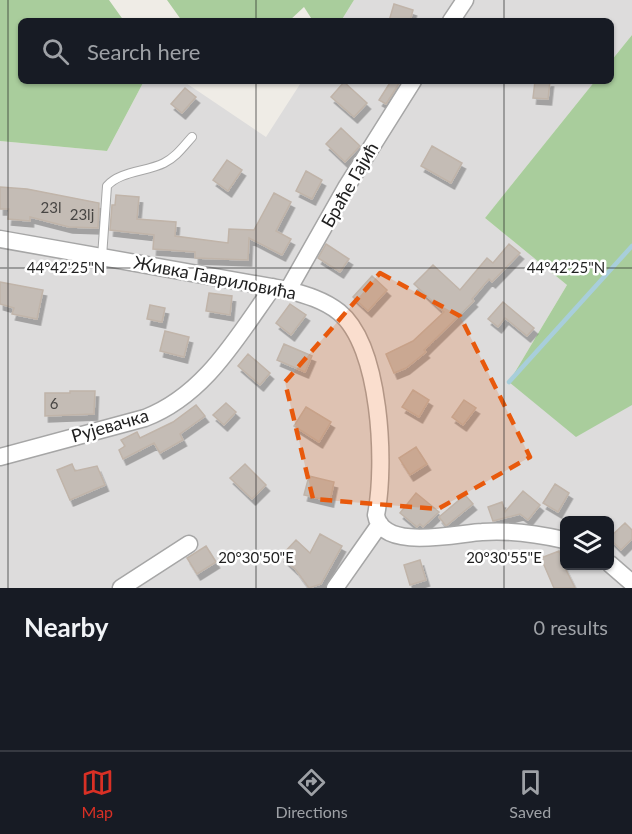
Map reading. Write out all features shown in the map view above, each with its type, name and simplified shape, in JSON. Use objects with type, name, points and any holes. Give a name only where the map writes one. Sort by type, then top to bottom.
[{"type":"street","points":[[453,18],[465,0]]},
{"type":"street","name":"Браће Гајић","points":[[280,288],[411,84]]},
{"type":"street","name":"Живка Гавриловића","points":[[0,239],[280,288],[318,299],[340,313],[359,342],[381,427],[382,470],[376,515],[380,524]]},
{"type":"street","name":"Рујевачка","points":[[0,457],[145,418],[167,407],[204,380],[280,288]]},
{"type":"street","points":[[335,588],[380,524],[397,533],[415,538],[455,537],[481,532],[536,535],[560,539]]},
{"type":"street","points":[[121,588],[189,544]]},
{"type":"street","points":[[614,567],[631,579]]},
{"type":"lane","points":[[102,257],[106,186],[120,177],[155,167],[176,156],[192,137]]},
{"type":"highlighted area","points":[[380,273],[460,316],[530,457],[438,509],[313,499],[285,382]]},
{"type":"shaded area","points":[[354,0],[632,0],[632,35],[614,57],[614,18],[343,18]]},
{"type":"shaded area","points":[[142,84],[187,84],[266,137],[300,84],[593,84],[485,218],[567,285],[509,382],[632,402],[632,588],[0,588],[0,141],[107,151]]},
{"type":"green space","points":[[0,0],[109,0],[122,18],[18,18],[18,84],[142,84],[107,151],[0,141]]},
{"type":"green space","points":[[167,0],[354,0],[343,18],[311,18],[304,7],[292,18],[180,18]]},
{"type":"green space","points":[[632,35],[632,405],[576,437],[509,382],[567,285],[485,218],[593,84],[614,84],[614,57]]},
{"type":"building","points":[[394,4],[413,10],[411,18],[390,18]]},
{"type":"building","points":[[342,84],[346,84],[367,103],[354,117],[331,97]]},
{"type":"building","points":[[389,84],[399,84],[386,104],[379,100]]},
{"type":"building","points":[[535,84],[550,84],[548,99],[533,98]]},
{"type":"building","points":[[185,88],[196,97],[182,113],[171,104]]},
{"type":"building","points":[[341,128],[360,146],[345,162],[326,144]]},
{"type":"building","points":[[432,146],[462,163],[451,183],[421,166]]},
{"type":"building","points":[[227,160],[242,170],[228,191],[213,180]]},
{"type":"building","points":[[306,171],[322,180],[312,199],[296,191]]},
{"type":"building","points":[[0,187],[27,189],[99,203],[98,228],[69,227],[30,217],[30,221],[8,219],[9,209],[0,209]]},
{"type":"building","points":[[274,193],[291,202],[276,231],[291,239],[282,255],[249,238],[248,260],[195,258],[195,252],[153,249],[154,235],[110,230],[112,205],[115,205],[116,195],[139,197],[137,219],[176,222],[175,236],[228,243],[229,229],[254,230]]},
{"type":"building","points":[[326,244],[349,259],[340,272],[318,258]]},
{"type":"building","points":[[509,244],[520,253],[492,282],[489,279],[472,299],[474,301],[424,350],[426,352],[406,368],[394,373],[386,354],[413,341],[444,312],[414,284],[433,265],[460,290],[487,258],[493,263]]},
{"type":"building","points":[[372,276],[387,290],[368,311],[353,297]]},
{"type":"building","points":[[0,282],[43,290],[37,319],[12,314],[14,308],[0,304]]},
{"type":"building","points":[[209,293],[232,296],[230,315],[206,311]]},
{"type":"building","points":[[503,302],[534,328],[527,336],[505,318],[498,327],[488,319]]},
{"type":"building","points":[[290,304],[306,315],[291,335],[276,323]]},
{"type":"building","points":[[150,305],[165,308],[162,322],[147,319]]},
{"type":"building","points":[[165,331],[189,337],[184,357],[160,351]]},
{"type":"building","points":[[284,344],[312,356],[305,372],[277,360]]},
{"type":"building","points":[[248,354],[270,373],[260,385],[238,366]]},
{"type":"building","points":[[413,390],[429,400],[419,417],[402,407]]},
{"type":"building","points":[[70,391],[95,391],[94,414],[45,416],[45,393],[70,393]]},
{"type":"building","points":[[464,400],[476,408],[463,425],[452,417]]},
{"type":"building","points":[[226,403],[236,412],[224,425],[213,415]]},
{"type":"building","points":[[196,405],[205,416],[180,434],[183,440],[160,453],[154,443],[123,459],[119,450],[125,446],[121,440],[137,432],[140,438],[173,422]]},
{"type":"building","points":[[306,407],[331,422],[319,442],[294,426]]},
{"type":"building","points":[[416,447],[427,464],[410,475],[399,458]]},
{"type":"building","points":[[72,464],[75,471],[97,466],[105,485],[70,500],[57,470]]},
{"type":"building","points":[[245,464],[266,485],[252,499],[230,478]]},
{"type":"building","points":[[309,476],[334,482],[330,501],[304,495]]},
{"type":"building","points":[[555,484],[569,493],[558,512],[543,503]]},
{"type":"building","points":[[523,491],[540,505],[528,520],[520,514],[493,521],[488,507],[502,502],[505,512]]},
{"type":"building","points":[[416,493],[439,512],[423,527],[420,524],[417,527],[400,513]]},
{"type":"building","points":[[465,495],[473,504],[446,526],[439,517]]},
{"type":"building","points":[[625,523],[632,530],[632,539],[621,550],[614,543],[614,533]]},
{"type":"building","points":[[320,534],[342,546],[321,584],[309,588],[296,570],[281,556],[296,540],[310,553]]},
{"type":"building","points":[[206,546],[216,562],[197,574],[187,558]]},
{"type":"building","points":[[559,551],[560,570],[566,570],[575,588],[554,588],[541,558]]},
{"type":"building","points":[[420,560],[426,580],[410,585],[404,565]]},
{"type":"waterway","points":[[509,382],[632,246]]}]
